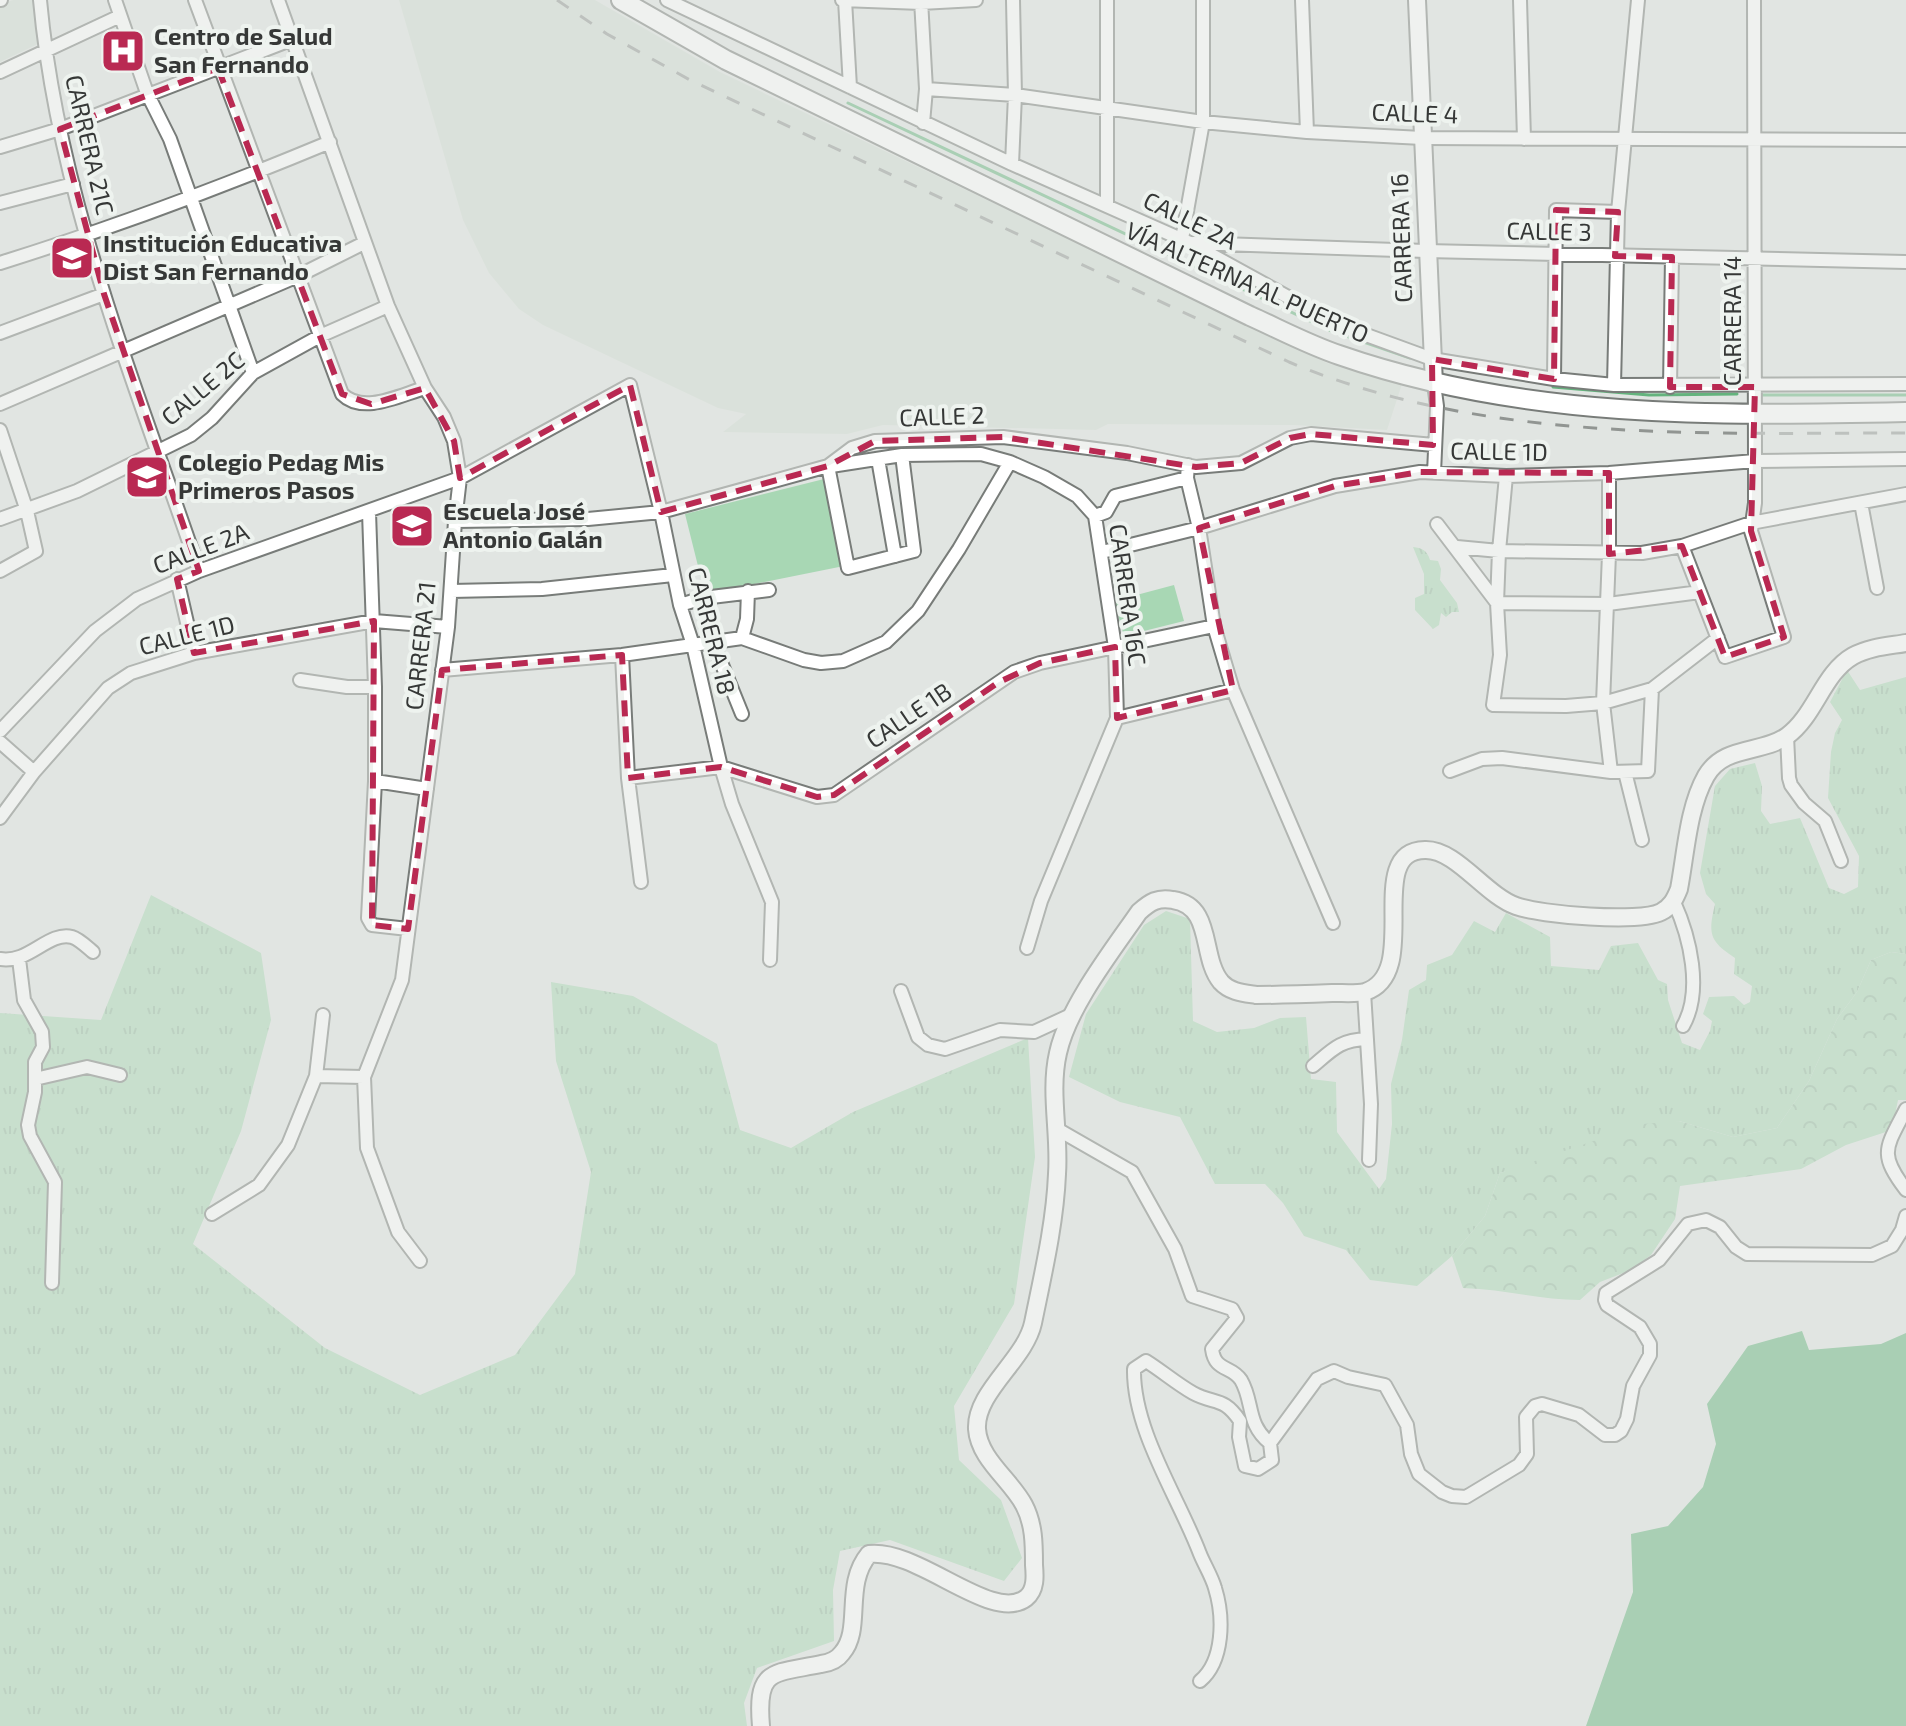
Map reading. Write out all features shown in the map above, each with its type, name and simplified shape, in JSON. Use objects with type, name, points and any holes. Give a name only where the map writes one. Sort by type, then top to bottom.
[{"type":"main road","name":"VÍA ALTERNA AL PUERTO","points":[[621,0],[726,60],[1250,316],[1337,355],[1433,370],[1515,400],[1589,409],[1755,398],[1906,412]]},
{"type":"street","name":"CARRERA 21C","points":[[40,0],[45,51],[73,184],[104,294],[199,571]]},
{"type":"street","points":[[115,0],[147,93],[170,139],[253,373]]},
{"type":"street","points":[[195,0],[342,394],[361,404],[371,404],[425,388]]},
{"type":"street","name":"CARRERA 21","points":[[278,0],[388,306],[425,388],[444,417],[454,441],[460,478],[448,627],[402,980],[364,1077],[367,1148],[398,1232],[420,1261]]},
{"type":"street","points":[[667,0],[850,87],[844,0],[976,0]]},
{"type":"street","points":[[1012,164],[1015,95],[1013,0]]},
{"type":"street","points":[[1107,0],[1107,206]]},
{"type":"street","points":[[1186,241],[1203,122],[1203,0]]},
{"type":"street","points":[[1302,0],[1307,132]]},
{"type":"street","name":"CARRERA 16","points":[[1417,0],[1426,251],[1437,406],[1434,473]]},
{"type":"street","points":[[1520,0],[1524,139]]},
{"type":"street","points":[[1614,385],[1615,256],[1638,0]]},
{"type":"street","name":"CARRERA 14","points":[[1718,638],[1725,657],[1784,637],[1751,531],[1755,503],[1754,0]]},
{"type":"street","points":[[921,1],[926,89],[923,123]]},
{"type":"street","points":[[0,72],[120,16]]},
{"type":"street","points":[[0,147],[60,129],[293,39]]},
{"type":"street","name":"CALLE 2A","points":[[850,87],[1012,164],[1186,241],[1339,325],[1433,370],[1670,387],[1755,398],[1906,384]]},
{"type":"street","name":"CALLE 4","points":[[926,89],[1015,95],[1203,122],[1422,138],[1906,140]]},
{"type":"street","points":[[0,263],[88,235],[330,142]]},
{"type":"street","points":[[0,203],[73,184]]},
{"type":"street","points":[[1554,379],[1556,210],[1618,212]]},
{"type":"street","name":"CALLE 3","points":[[1186,241],[1426,251],[1906,262]]},
{"type":"street","points":[[0,404],[298,276],[364,243]]},
{"type":"street","points":[[1670,387],[1672,257]]},
{"type":"street","points":[[0,333],[104,294]]},
{"type":"street","name":"CALLE 2C","points":[[0,519],[77,491],[191,435],[212,418],[253,373],[320,336],[388,306]]},
{"type":"street","name":"CALLE 2A","points":[[0,731],[95,631],[137,599],[177,579],[460,478],[630,385]]},
{"type":"street","name":"CARRERA 18","points":[[630,385],[721,767],[732,804],[772,902],[770,960]]},
{"type":"street","points":[[0,430],[27,511],[36,551],[0,571]]},
{"type":"street","name":"CALLE 2","points":[[455,521],[588,519],[661,512],[828,466],[852,448],[875,441],[1003,437],[1127,453],[1188,472],[1241,463],[1290,438],[1311,434],[1434,445]]},
{"type":"street","name":"CARRERA 16C","points":[[828,466],[902,455],[981,454],[1010,462],[1044,477],[1077,496],[1095,516],[1115,647],[1117,718],[1041,901],[1027,948]]},
{"type":"street","points":[[828,466],[848,568],[914,551],[902,455]]},
{"type":"street","points":[[878,459],[895,556]]},
{"type":"street","name":"CALLE 1D","points":[[1102,552],[1199,528],[1335,486],[1420,472],[1506,476],[1609,473],[1755,461],[1906,459]]},
{"type":"street","points":[[442,670],[622,655],[742,638],[804,660],[821,663],[843,661],[886,642],[918,611],[1010,462]]},
{"type":"street","points":[[1095,516],[1103,514],[1115,496],[1188,472],[1214,626],[1233,690],[1333,923]]},
{"type":"street","points":[[1609,473],[1608,604],[1603,703],[1611,772]]},
{"type":"street","points":[[1506,476],[1497,603],[1500,655],[1493,705],[1603,703],[1652,689],[1718,638],[1682,546]]},
{"type":"street","points":[[1437,524],[1450,544],[1457,547],[1499,551],[1642,553],[1682,546],[1751,523],[1906,494]]},
{"type":"street","points":[[1861,503],[1877,588]]},
{"type":"street","points":[[369,512],[374,621],[375,781],[368,918],[372,925],[408,929]]},
{"type":"street","points":[[1457,547],[1497,603]]},
{"type":"street","points":[[451,591],[542,589],[673,575]]},
{"type":"street","points":[[177,579],[194,653]]},
{"type":"street","points":[[680,605],[703,598],[769,590]]},
{"type":"street","points":[[742,638],[747,619],[748,591]]},
{"type":"street","points":[[1497,603],[1608,604],[1700,592]]},
{"type":"street","name":"CALLE 1D","points":[[0,818],[34,772],[108,688],[131,673],[194,653],[374,621],[448,627]]},
{"type":"street","name":"CALLE 1B","points":[[628,778],[721,767],[817,797],[834,795],[1014,672],[1040,663],[1214,626]]},
{"type":"street","points":[[712,640],[742,714]]},
{"type":"street","points":[[761,1726],[760,1691],[767,1678],[780,1672],[828,1663],[841,1656],[849,1643],[855,1581],[860,1565],[869,1554],[884,1552],[907,1559],[991,1602],[1016,1603],[1032,1592],[1035,1579],[1030,1520],[1023,1503],[989,1458],[977,1428],[987,1398],[1024,1346],[1032,1327],[1054,1212],[1057,1129],[1054,1081],[1057,1054],[1073,1014],[1139,912],[1150,902],[1164,898],[1183,901],[1194,910],[1205,932],[1215,973],[1223,984],[1238,993],[1256,995],[1364,992],[1380,983],[1389,971],[1393,957],[1393,881],[1401,863],[1412,852],[1438,852],[1453,860],[1488,892],[1517,907],[1586,916],[1635,917],[1662,912],[1674,902],[1679,889],[1695,802],[1707,774],[1721,759],[1787,736],[1803,722],[1837,670],[1850,657],[1866,650],[1906,643]]},
{"type":"street","points":[[622,655],[628,778],[641,882]]},
{"type":"street","points":[[300,680],[347,687],[375,687]]},
{"type":"street","points":[[1450,771],[1482,759],[1502,758],[1611,772],[1648,771],[1652,689]]},
{"type":"street","points":[[1117,718],[1233,690]]},
{"type":"street","points":[[1787,736],[1791,785],[1804,803],[1825,821],[1841,861]]},
{"type":"street","points":[[0,742],[34,772]]},
{"type":"street","points":[[1625,772],[1642,840]]},
{"type":"street","points":[[375,781],[427,789]]},
{"type":"street","points":[[1674,902],[1690,941],[1692,1005],[1683,1026]]},
{"type":"street","points":[[0,959],[19,959],[50,941],[64,937],[72,937],[93,952]]},
{"type":"street","points":[[19,959],[24,1000],[42,1032],[43,1047],[35,1062],[35,1092],[28,1125],[30,1136],[55,1182],[52,1283]]},
{"type":"street","points":[[901,991],[918,1037],[928,1045],[945,1049],[1000,1030],[1034,1032],[1073,1014]]},
{"type":"street","points":[[1364,992],[1371,1104],[1369,1160]]},
{"type":"street","points":[[212,1214],[259,1185],[288,1145],[316,1076],[323,1015]]},
{"type":"street","points":[[1313,1066],[1341,1043],[1367,1039]]},
{"type":"street","points":[[35,1079],[87,1067],[120,1075]]},
{"type":"street","points":[[316,1076],[364,1077]]},
{"type":"street","points":[[1906,1109],[1887,1154],[1888,1167],[1906,1190]]},
{"type":"street","points":[[1057,1129],[1132,1172],[1175,1249],[1192,1296],[1235,1312],[1237,1318],[1212,1349],[1214,1360],[1237,1375],[1244,1386],[1249,1411],[1261,1436],[1270,1443]]},
{"type":"street","points":[[1200,1681],[1207,1675],[1217,1653],[1221,1617],[1215,1587],[1196,1538],[1156,1457],[1134,1387],[1134,1369],[1146,1361],[1192,1393],[1218,1400],[1227,1406],[1240,1421],[1239,1437],[1245,1466],[1258,1469],[1272,1460],[1270,1443],[1317,1379],[1334,1371],[1385,1385],[1407,1425],[1411,1454],[1419,1474],[1442,1492],[1466,1497],[1519,1465],[1527,1454],[1526,1417],[1535,1406],[1542,1404],[1579,1415],[1605,1435],[1615,1435],[1621,1431],[1627,1419],[1633,1386],[1650,1355],[1650,1344],[1640,1327],[1607,1305],[1606,1293],[1659,1260],[1688,1224],[1706,1220],[1720,1227],[1736,1247],[1747,1254],[1872,1255],[1892,1246],[1906,1216]]},
{"type":"highlighted area","points":[[218,68],[342,394],[371,404],[425,388],[454,441],[460,478],[630,385],[661,512],[828,466],[875,441],[1003,437],[1196,467],[1241,463],[1290,438],[1311,434],[1433,445],[1432,359],[1554,379],[1556,210],[1618,212],[1615,256],[1672,257],[1670,387],[1755,387],[1751,531],[1784,637],[1725,657],[1682,546],[1609,554],[1609,473],[1420,472],[1335,486],[1199,528],[1233,690],[1117,718],[1115,647],[1040,663],[999,682],[834,795],[817,797],[721,767],[628,778],[622,655],[442,670],[408,929],[372,925],[374,621],[194,653],[177,579],[199,571],[104,294],[60,129]]},
{"type":"shaded area","points":[[13,0],[36,0],[38,44],[0,62],[0,4]]},
{"type":"shaded area","points":[[399,0],[595,0],[720,72],[1327,363],[1402,384],[1387,430],[1293,425],[1108,424],[1096,430],[883,425],[847,434],[723,432],[746,414],[718,408],[543,325],[519,309],[489,273],[463,220]]},
{"type":"shaded area","points":[[1802,1331],[1809,1350],[1881,1344],[1906,1333],[1906,1726],[1586,1726],[1633,1592],[1631,1534],[1668,1526],[1703,1487],[1716,1444],[1707,1404],[1748,1346]]},
{"type":"green space","points":[[824,479],[844,566],[705,594],[685,514]]},
{"type":"green space","points":[[1413,547],[1424,550],[1430,560],[1438,561],[1440,580],[1457,603],[1459,612],[1452,612],[1446,617],[1441,613],[1439,625],[1433,629],[1415,610],[1415,598],[1424,594],[1424,574]]},
{"type":"green space","points":[[1174,585],[1184,621],[1124,636],[1114,601]]},
{"type":"green space","points":[[1847,670],[1860,690],[1906,677],[1906,954],[1891,952],[1871,960],[1857,992],[1837,1019],[1809,1081],[1777,1128],[1733,1137],[1679,1121],[1500,1173],[1485,1216],[1452,1256],[1417,1286],[1370,1280],[1346,1250],[1304,1236],[1283,1203],[1265,1184],[1215,1184],[1180,1117],[1120,1102],[1069,1077],[1086,1014],[1144,925],[1166,911],[1190,919],[1193,1021],[1217,1032],[1254,1028],[1280,1018],[1306,1017],[1311,1079],[1336,1082],[1337,1132],[1379,1189],[1386,1179],[1392,1124],[1391,1084],[1402,1040],[1409,990],[1426,980],[1427,965],[1452,955],[1474,921],[1495,932],[1506,913],[1550,937],[1551,966],[1599,970],[1611,946],[1638,943],[1658,980],[1667,984],[1668,1000],[1682,1043],[1700,1050],[1712,1021],[1703,1014],[1709,997],[1734,996],[1744,1005],[1750,1002],[1752,986],[1734,974],[1735,958],[1715,941],[1711,930],[1715,904],[1706,894],[1700,873],[1715,786],[1730,769],[1755,763],[1762,786],[1761,811],[1770,824],[1800,818],[1829,888],[1844,894],[1858,887],[1859,856],[1828,798],[1831,752],[1842,720],[1830,702]]},
{"type":"green space","points":[[151,895],[261,953],[271,1020],[241,1131],[193,1244],[325,1348],[420,1395],[515,1355],[575,1274],[591,1172],[556,1061],[551,982],[633,996],[717,1044],[740,1130],[791,1148],[853,1112],[1028,1038],[1035,1157],[1014,1304],[954,1406],[959,1460],[1001,1500],[1022,1558],[1004,1581],[890,1540],[840,1551],[833,1590],[834,1641],[757,1668],[744,1703],[747,1726],[0,1726],[0,1013],[101,1020]]},
{"type":"green space","points":[[1891,952],[1906,954],[1906,1100],[1898,1100],[1892,1130],[1846,1145],[1801,1169],[1680,1186],[1675,1219],[1651,1255],[1631,1270],[1600,1282],[1580,1300],[1463,1288],[1452,1256],[1485,1216],[1500,1173],[1643,1124],[1679,1121],[1733,1137],[1777,1128],[1809,1081],[1837,1019],[1857,992],[1871,960]]},
{"type":"waterway","points":[[848,103],[1329,330],[1410,358]]},
{"type":"waterway","points":[[1553,387],[1649,395],[1737,394]]},
{"type":"waterway","points":[[1761,395],[1906,395]]},
{"type":"railway","points":[[557,0],[607,34],[690,80],[1289,362],[1363,388],[1438,407],[1515,420],[1593,428],[1672,432],[1906,433]]},
{"type":"place","name":"Centro de Salud San Fernando","points":[[123,51]]},
{"type":"place","name":"Institución Educativa Dist San Fernando","points":[[72,258]]},
{"type":"place","name":"Colegio Pedag Mis Primeros Pasos","points":[[147,477]]},
{"type":"place","name":"Escuela José Antonio Galán","points":[[412,526]]}]
